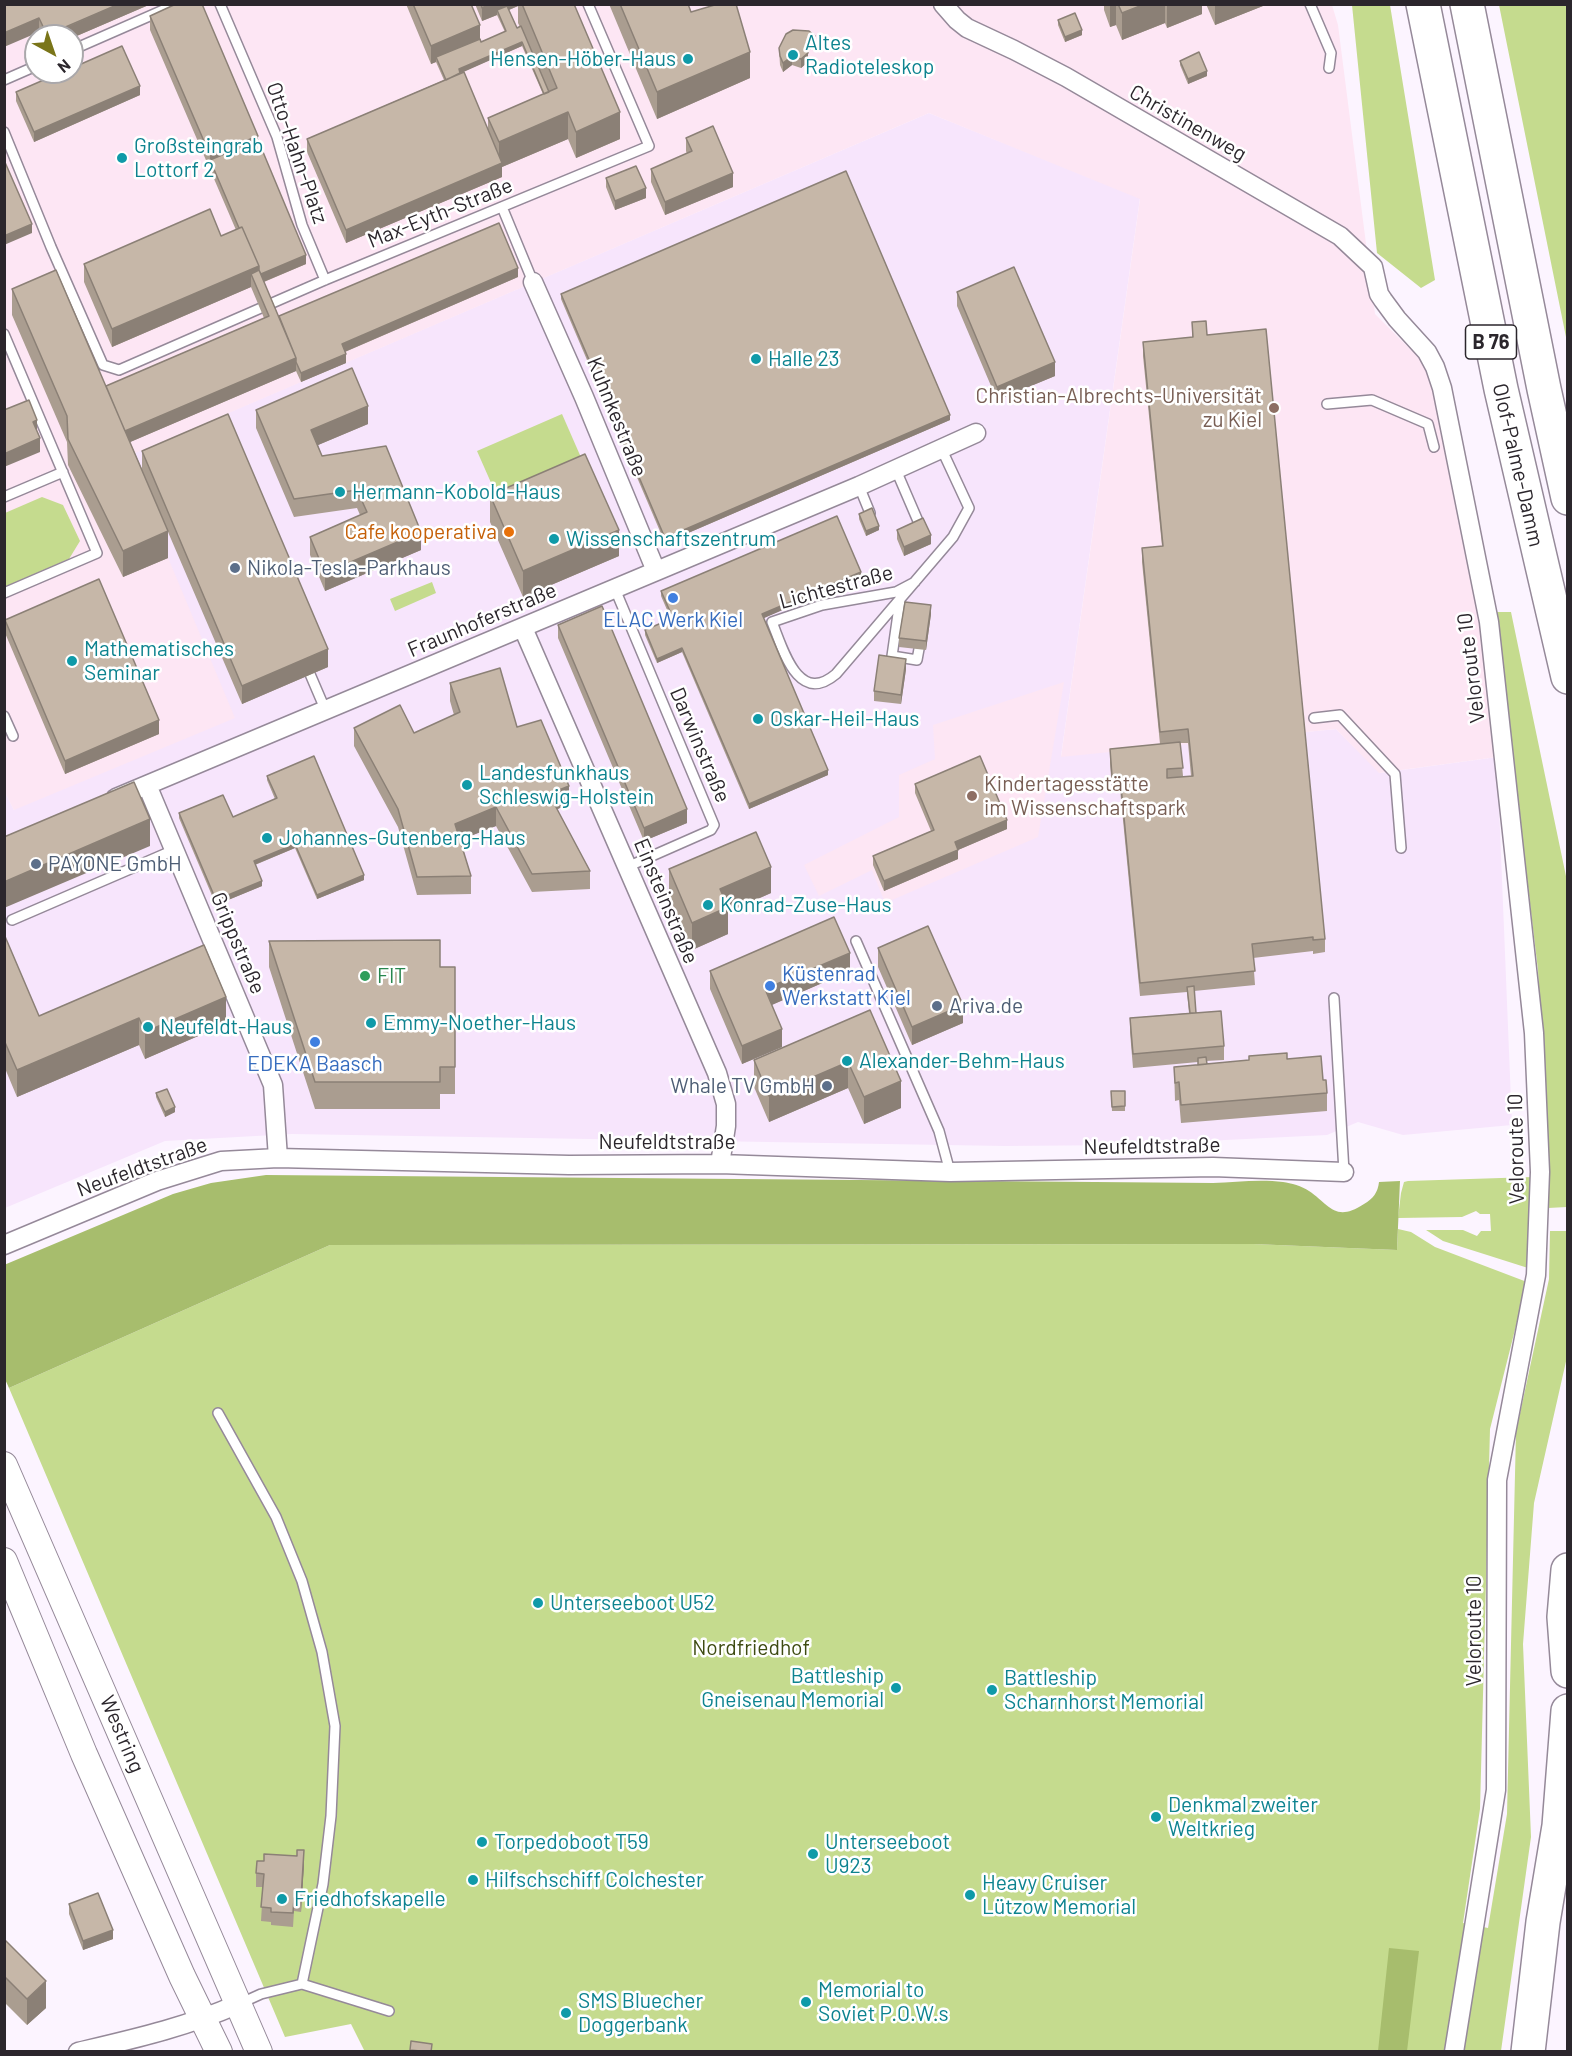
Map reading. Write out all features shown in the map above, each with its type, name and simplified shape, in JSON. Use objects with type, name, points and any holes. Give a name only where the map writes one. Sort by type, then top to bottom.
[{"type":"highway","name":"Olof-Palme-Damm","points":[[1423,4],[1501,389],[1568,677]]},
{"type":"highway","name":"Olof-Palme-Damm","points":[[1467,4],[1568,498]]},
{"type":"highway","points":[[1568,1570],[1564,1617],[1568,1671]]},
{"type":"highway","points":[[1528,2052],[1543,1922],[1559,1826],[1568,1711]]},
{"type":"main road","name":"Westring","points":[[4,1465],[68,1607],[259,2052]]},
{"type":"main road","name":"Westring","points":[[4,1561],[101,1795],[186,1985],[205,2019],[219,2052]]},
{"type":"street","name":"Christinenweg","points":[[943,4],[957,20],[972,30],[1066,77],[1328,229],[1349,244],[1373,267]]},
{"type":"street","name":"Veloroute 10","points":[[1373,267],[1379,294],[1387,307],[1420,344],[1435,367],[1446,405],[1484,590],[1532,1010],[1538,1104],[1540,1201],[1536,1275],[1497,1480],[1496,1790],[1454,2052]]},
{"type":"street","name":"Kuhnkestraße","points":[[533,282],[580,387],[656,571]]},
{"type":"street","name":"Fraunhoferstraße","points":[[104,802],[859,486],[976,433]]},
{"type":"street","name":"Einsteinstraße","points":[[523,628],[717,1073],[726,1104],[726,1126],[720,1164]]},
{"type":"street","name":"Grippstraße","points":[[147,785],[273,1085],[278,1158]]},
{"type":"street","name":"Neufeldtstraße","points":[[4,1245],[157,1181],[221,1161],[278,1158],[569,1165],[720,1164],[950,1172],[1213,1167],[1344,1172]]},
{"type":"street","points":[[78,2052],[205,2019],[238,2004]]},
{"type":"lane","points":[[84,45],[177,4]]},
{"type":"lane","name":"Otto-Hahn-Platz","points":[[220,4],[277,137],[302,225],[325,280]]},
{"type":"lane","name":"Max-Eyth-Straße","points":[[4,132],[103,365],[119,370],[325,280],[649,146],[588,4]]},
{"type":"lane","points":[[1310,4],[1331,53],[1329,68]]},
{"type":"lane","points":[[4,80],[24,71]]},
{"type":"lane","points":[[502,207],[533,282]]},
{"type":"lane","points":[[4,334],[97,553],[4,593]]},
{"type":"lane","points":[[1327,404],[1372,400],[1428,423],[1434,447]]},
{"type":"lane","name":"Lichtestraße","points":[[915,582],[896,592],[822,605],[772,622],[790,667],[806,681],[827,682],[836,674],[900,600],[953,537],[969,508],[942,450]]},
{"type":"lane","points":[[896,470],[921,528]]},
{"type":"lane","points":[[4,497],[63,472]]},
{"type":"lane","points":[[859,486],[870,513]]},
{"type":"lane","name":"Darwinstraße","points":[[615,589],[714,825],[711,830],[627,867]]},
{"type":"lane","points":[[898,668],[901,655],[900,600]]},
{"type":"lane","points":[[886,666],[887,655],[901,655],[917,660],[919,649]]},
{"type":"lane","points":[[310,674],[325,709]]},
{"type":"lane","points":[[1314,718],[1340,715],[1395,774],[1401,848]]},
{"type":"lane","points":[[4,716],[13,736]]},
{"type":"lane","points":[[12,920],[174,850]]},
{"type":"lane","points":[[856,941],[939,1131],[950,1172]]},
{"type":"lane","points":[[1334,998],[1344,1172]]},
{"type":"lane","points":[[218,1413],[276,1517],[302,1581],[322,1652],[335,1726],[331,1816],[323,1884],[302,1984]]},
{"type":"lane","points":[[238,2004],[302,1984],[389,2011]]},
{"type":"shaded area","name":"Christian-Albrechts-Universität zu Kiel","points":[[4,5],[1332,5],[1338,25],[1375,314],[1422,361],[1434,386],[1476,592],[1497,757],[1379,773],[1336,729],[1061,757],[1140,199],[929,113],[126,457],[235,718],[14,810],[4,790]]},
{"type":"shaded area","points":[[929,113],[1140,198],[1061,756],[1336,729],[1380,773],[1497,757],[1512,1125],[1403,1135],[1358,1122],[1327,1135],[1124,1145],[1005,1146],[292,1134],[165,1141],[5,1208],[4,790],[14,810],[168,558],[125,457]]},
{"type":"shaded area","name":"Kindertagesstätte im Wissenschaftspark","points":[[1064,682],[1038,837],[885,903],[872,870],[819,896],[804,865],[899,817],[899,775],[935,759],[933,725]]},
{"type":"green space","points":[[1352,5],[1390,5],[1435,280],[1421,288],[1377,253]]},
{"type":"green space","points":[[1499,5],[1567,5],[1567,342]]},
{"type":"green space","points":[[562,414],[590,478],[496,494],[477,451]]},
{"type":"green space","points":[[42,497],[63,505],[80,541],[69,559],[5,587],[5,513]]},
{"type":"green space","points":[[432,582],[436,593],[395,611],[390,599]]},
{"type":"green space","points":[[1495,612],[1511,612],[1567,881],[1567,1207],[1548,1208],[1538,970]]},
{"type":"green space","points":[[266,1175],[1213,1183],[1266,1181],[1286,1182],[1300,1186],[1339,1212],[1346,1212],[1367,1202],[1376,1192],[1379,1182],[1400,1181],[1397,1250],[1253,1244],[330,1245],[9,1388],[4,1377],[4,1265],[173,1194],[211,1183]]},
{"type":"green space","points":[[1532,1177],[1528,1268],[1443,1241],[1426,1230],[1463,1230],[1477,1236],[1481,1231],[1491,1231],[1490,1214],[1480,1214],[1476,1211],[1462,1217],[1398,1218],[1404,1182]]},
{"type":"green space","name":"Nordfriedhof","points":[[1398,1229],[1411,1232],[1435,1247],[1527,1282],[1490,1429],[1480,1809],[1463,1923],[1488,1928],[1507,1814],[1516,1432],[1549,1279],[1550,1231],[1567,1231],[1567,1357],[1534,1503],[1523,1644],[1531,1837],[1501,2051],[365,2052],[351,2024],[285,2037],[9,1388],[330,1245],[1253,1244],[1397,1250]]},
{"type":"green space","points":[[1389,1948],[1419,1951],[1407,2051],[1378,2051]]},
{"type":"building","points":[[4,4],[119,4],[73,24],[42,24],[39,18],[4,33]]},
{"type":"building","points":[[176,4],[202,4],[258,136],[210,155],[150,16]]},
{"type":"building","points":[[413,4],[471,4],[480,25],[431,46]]},
{"type":"building","points":[[522,4],[574,4],[620,112],[576,132],[568,112],[499,142],[488,118],[557,88]]},
{"type":"building","name":"Hensen-Höber-Haus","points":[[620,4],[688,4],[691,12],[718,4],[736,4],[750,52],[657,92]]},
{"type":"building","points":[[1118,4],[1145,4],[1122,13]]},
{"type":"building","points":[[507,6],[517,28],[521,26],[549,92],[544,94],[522,42],[459,69],[460,73],[446,80],[436,57],[506,31],[497,10]]},
{"type":"building","points":[[1075,13],[1082,30],[1065,37],[1058,20]]},
{"type":"building","points":[[793,30],[809,31],[815,36],[806,43],[808,53],[801,59],[792,56],[783,63],[779,48],[786,34]]},
{"type":"building","points":[[122,46],[140,86],[34,132],[16,92],[34,84],[84,84],[84,63]]},
{"type":"building","points":[[1199,52],[1207,71],[1188,79],[1180,61]]},
{"type":"building","points":[[464,72],[502,163],[346,230],[307,139]]},
{"type":"building","points":[[713,126],[733,173],[665,202],[651,169],[692,151],[686,138]]},
{"type":"building","points":[[258,140],[306,255],[261,274],[242,227],[239,228],[210,160]]},
{"type":"building","points":[[4,160],[32,224],[4,236]]},
{"type":"building","points":[[636,166],[646,188],[615,201],[606,178]]},
{"type":"building","name":"Halle 23","points":[[846,171],[950,415],[665,538],[561,294]]},
{"type":"building","points":[[210,209],[221,236],[242,227],[259,266],[112,329],[84,264]]},
{"type":"building","points":[[499,223],[518,268],[342,344],[346,354],[301,373],[279,316]]},
{"type":"building","points":[[1014,267],[1055,362],[997,387],[957,292]]},
{"type":"building","points":[[56,270],[168,531],[123,551],[68,439],[67,416],[12,289]]},
{"type":"building","points":[[259,270],[296,358],[125,431],[106,386],[269,316],[251,274]]},
{"type":"building","points":[[1206,321],[1207,335],[1266,329],[1325,939],[1313,940],[1313,937],[1252,944],[1255,971],[1140,983],[1120,776],[1112,776],[1110,749],[1180,742],[1183,768],[1167,769],[1167,778],[1193,776],[1188,729],[1160,732],[1142,548],[1163,546],[1143,342],[1193,337],[1192,322]]},
{"type":"building","name":"Hermann-Kobold-Haus","points":[[352,368],[368,406],[311,430],[322,456],[386,446],[421,532],[325,573],[310,537],[367,512],[357,490],[294,499],[256,410]]},
{"type":"building","points":[[29,400],[37,420],[33,422],[40,438],[4,454],[4,410]]},
{"type":"building","name":"Nikola-Tesla-Parkhaus","points":[[228,414],[328,649],[242,686],[142,451]]},
{"type":"building","name":"Wissenschaftszentrum","points":[[585,454],[619,530],[523,571],[490,495]]},
{"type":"building","points":[[872,508],[879,526],[866,531],[859,514]]},
{"type":"building","name":"Oskar-Heil-Haus","points":[[837,516],[861,572],[762,614],[828,770],[749,804],[682,648],[657,659],[645,630],[673,618],[661,591]]},
{"type":"building","points":[[923,518],[931,535],[904,547],[897,530]]},
{"type":"building","name":"Mathematisches Seminar","points":[[99,579],[159,720],[65,761],[5,620]]},
{"type":"building","points":[[905,602],[931,605],[926,641],[899,638]]},
{"type":"building","points":[[602,606],[687,809],[644,828],[558,625]]},
{"type":"building","points":[[879,655],[906,659],[901,695],[874,691]]},
{"type":"building","name":"Landesfunkhaus Schleswig-Holstein","points":[[500,668],[517,727],[541,720],[569,786],[549,794],[590,871],[532,874],[496,807],[455,824],[471,876],[417,877],[398,809],[354,728],[400,705],[414,733],[460,712],[450,683]]},
{"type":"building","name":"Johannes-Gutenberg-Haus","points":[[314,756],[364,875],[317,895],[295,844],[254,861],[262,881],[216,900],[179,813],[223,795],[233,817],[277,798],[267,776]]},
{"type":"building","points":[[980,756],[1007,820],[955,842],[958,850],[884,881],[873,856],[934,830],[915,784]]},
{"type":"building","points":[[134,782],[150,819],[4,882],[4,837]]},
{"type":"building","points":[[756,832],[771,867],[720,889],[728,907],[692,923],[669,869]]},
{"type":"building","points":[[834,917],[850,953],[765,989],[782,1029],[742,1046],[710,971]]},
{"type":"building","points":[[928,926],[963,1005],[912,1027],[878,948]]},
{"type":"building","points":[[4,934],[39,1016],[204,945],[226,997],[145,1032],[139,1018],[17,1070],[4,1040]]},
{"type":"building","name":"Emmy-Noether-Haus","points":[[440,940],[440,967],[455,967],[455,1067],[440,1067],[440,1082],[315,1082],[269,941]]},
{"type":"building","points":[[1194,986],[1196,1013],[1190,1013],[1187,987]]},
{"type":"building","points":[[870,1010],[901,1081],[864,1097],[848,1062],[769,1096],[754,1060]]},
{"type":"building","points":[[1221,1011],[1224,1046],[1133,1054],[1130,1018]]},
{"type":"building","points":[[1287,1053],[1287,1059],[1321,1056],[1323,1080],[1326,1080],[1327,1093],[1181,1105],[1179,1082],[1175,1083],[1174,1067],[1249,1060],[1249,1056]]},
{"type":"building","points":[[1206,1057],[1207,1064],[1198,1065],[1198,1058]]},
{"type":"building","points":[[167,1089],[175,1107],[165,1112],[156,1093]]},
{"type":"building","points":[[1111,1091],[1125,1091],[1125,1106],[1112,1107]]},
{"type":"building","name":"Friedhofskapelle","points":[[297,1850],[304,1850],[301,1898],[294,1898],[293,1913],[271,1912],[271,1908],[261,1907],[264,1874],[256,1873],[257,1861],[264,1861],[264,1854],[297,1856]]},
{"type":"building","points":[[98,1893],[113,1930],[83,1941],[69,1904]]},
{"type":"building","points":[[4,1939],[46,1981],[27,1999],[4,1976]]},
{"type":"building","points":[[411,2041],[432,2044],[431,2052],[410,2050]]},
{"type":"place","name":"Altes Radioteleskop","points":[[793,55]]},
{"type":"place","name":"Hensen-Höber-Haus","points":[[688,59]]},
{"type":"place","name":"Großsteingrab Lottorf 2","points":[[122,158]]},
{"type":"place","name":"Halle 23","points":[[756,359]]},
{"type":"place","name":"Christian-Albrechts-Universität zu Kiel","points":[[1274,408]]},
{"type":"place","name":"Hermann-Kobold-Haus","points":[[340,492]]},
{"type":"place","name":"Cafe kooperativa","points":[[509,532]]},
{"type":"place","name":"Wissenschaftszentrum","points":[[554,539]]},
{"type":"place","name":"Nikola-Tesla-Parkhaus","points":[[235,568]]},
{"type":"place","name":"ELAC Werk Kiel","points":[[673,598]]},
{"type":"place","name":"Mathematisches Seminar","points":[[72,661]]},
{"type":"place","name":"Oskar-Heil-Haus","points":[[758,719]]},
{"type":"place","name":"Landesfunkhaus Schleswig-Holstein","points":[[467,785]]},
{"type":"place","name":"Kindertagesstätte im Wissenschaftspark","points":[[972,796]]},
{"type":"place","name":"Johannes-Gutenberg-Haus","points":[[267,838]]},
{"type":"place","name":"PAYONE GmbH","points":[[36,864]]},
{"type":"place","name":"Konrad-Zuse-Haus","points":[[708,905]]},
{"type":"place","name":"FIT","points":[[365,976]]},
{"type":"place","name":"Küstenrad Werkstatt Kiel","points":[[770,986]]},
{"type":"place","name":"Ariva.de","points":[[937,1006]]},
{"type":"place","name":"Emmy-Noether-Haus","points":[[371,1023]]},
{"type":"place","name":"Neufeldt-Haus","points":[[148,1027]]},
{"type":"place","name":"EDEKA Baasch","points":[[315,1042]]},
{"type":"place","name":"Alexander-Behm-Haus","points":[[847,1061]]},
{"type":"place","name":"Whale TV GmbH","points":[[827,1086]]},
{"type":"place","name":"Unterseeboot U52","points":[[538,1603]]},
{"type":"place","name":"Battleship Gneisenau Memorial","points":[[896,1688]]},
{"type":"place","name":"Battleship Scharnhorst Memorial","points":[[992,1690]]},
{"type":"place","name":"Denkmal zweiter Weltkrieg","points":[[1156,1817]]},
{"type":"place","name":"Torpedoboot T59","points":[[482,1842]]},
{"type":"place","name":"Unterseeboot U923","points":[[813,1854]]},
{"type":"place","name":"Hilfschschiff Colchester","points":[[473,1880]]},
{"type":"place","name":"Heavy Cruiser Lützow Memorial","points":[[970,1895]]},
{"type":"place","name":"Friedhofskapelle","points":[[282,1899]]},
{"type":"place","name":"Memorial to Soviet P.O.W.s","points":[[806,2002]]},
{"type":"place","name":"SMS Bluecher Doggerbank","points":[[566,2013]]}]
